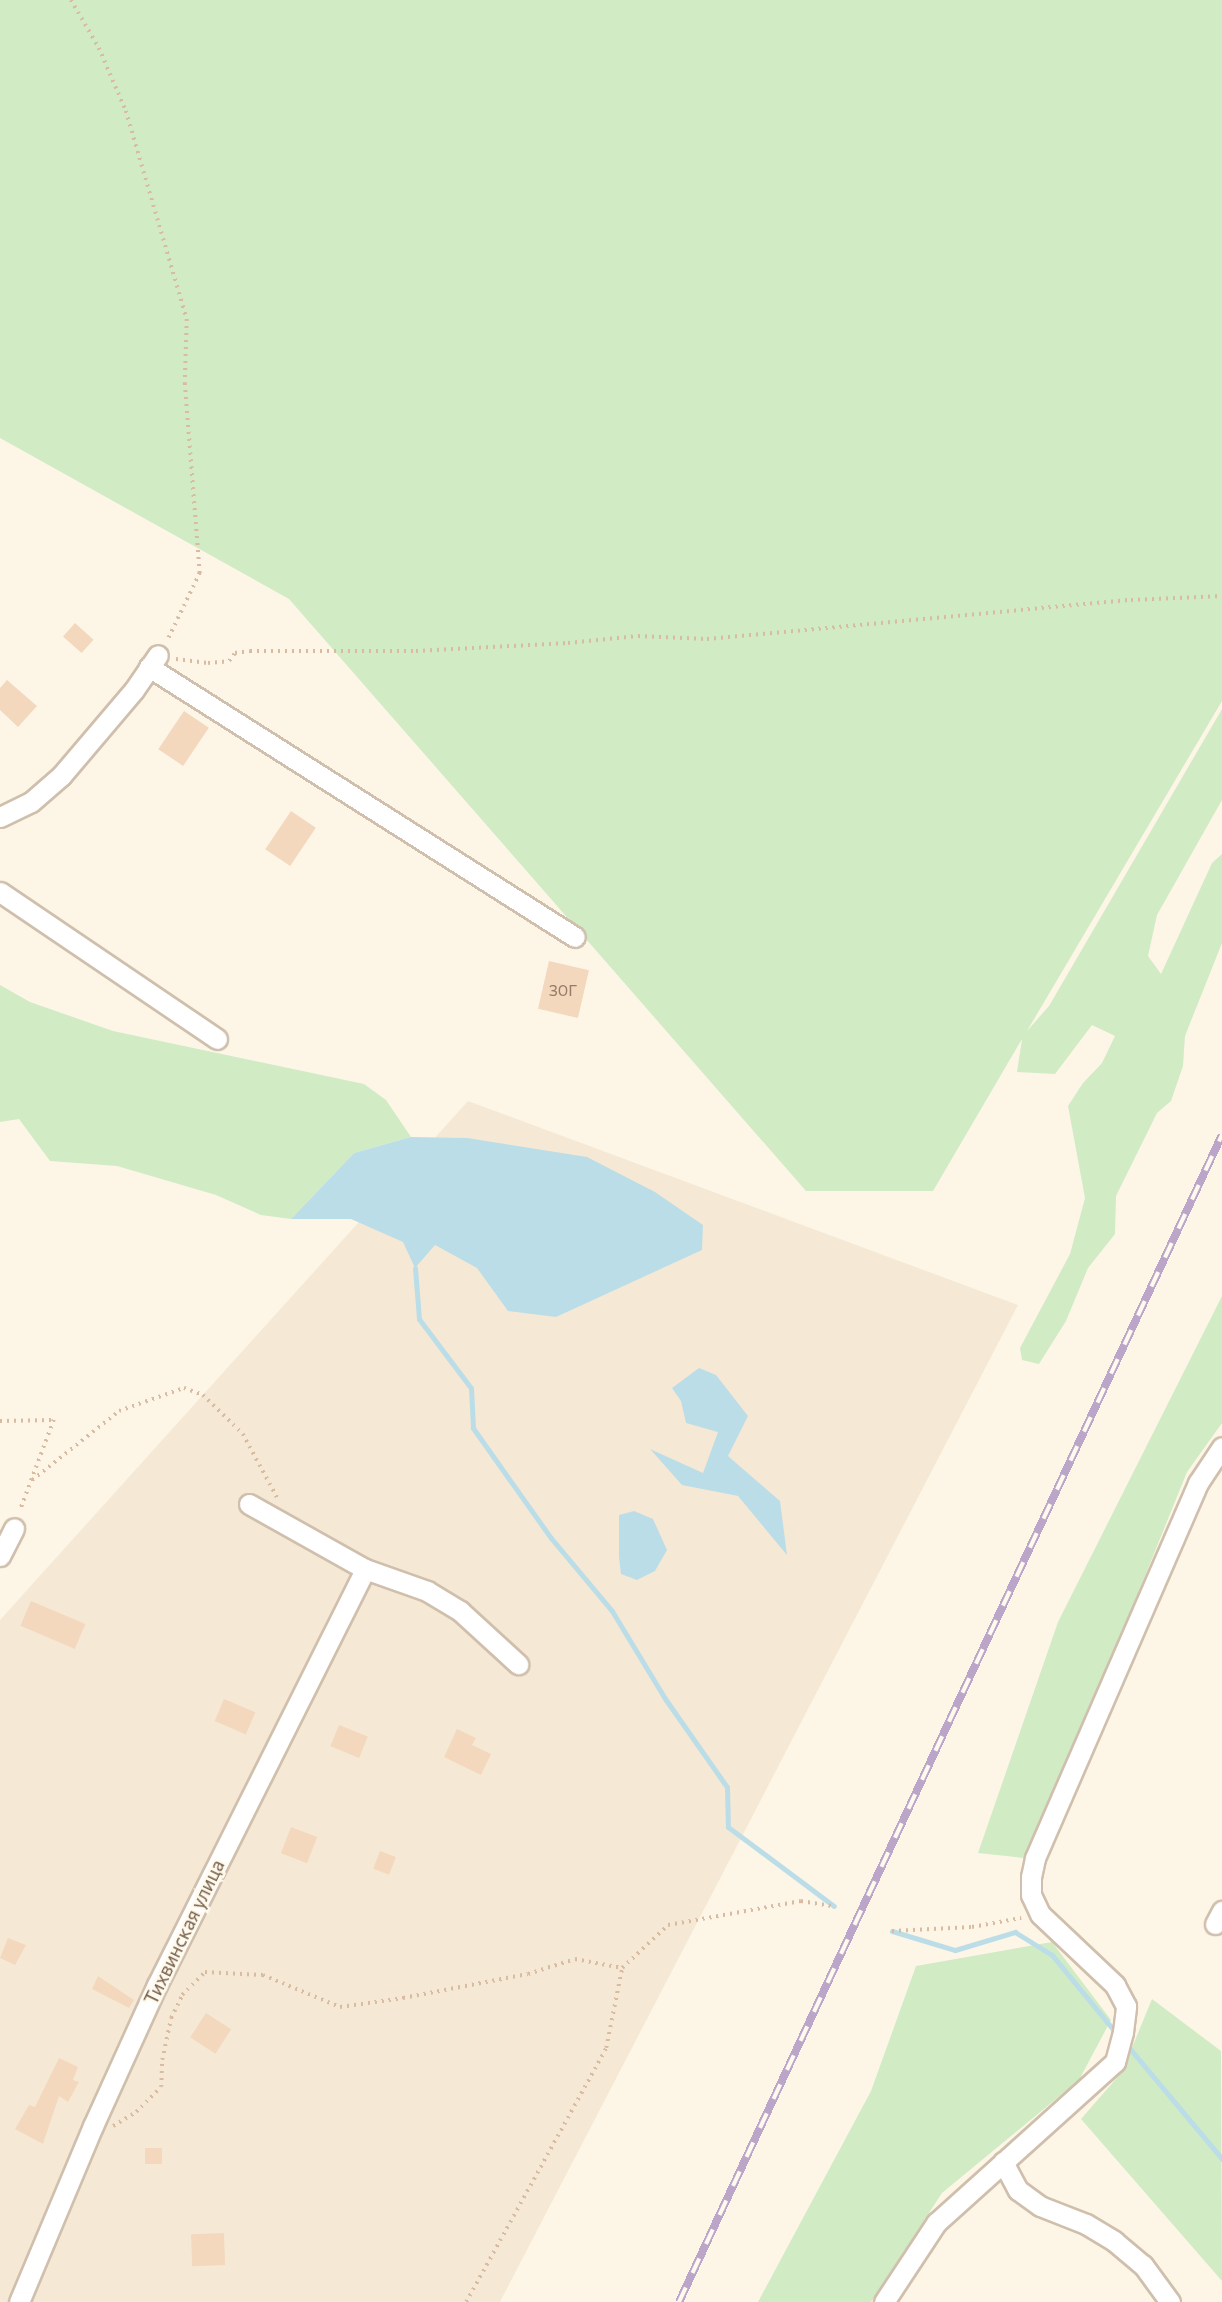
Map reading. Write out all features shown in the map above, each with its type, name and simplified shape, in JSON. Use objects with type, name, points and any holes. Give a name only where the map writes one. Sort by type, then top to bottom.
[{"type":"street","points":[[0,817],[32,802],[61,776],[157,658],[575,937]]},
{"type":"street","points":[[0,892],[217,1039]]},
{"type":"street","points":[[884,2302],[936,2223],[1115,2062],[1124,2032],[1126,2006],[1115,1984],[1040,1914],[1031,1895],[1031,1877],[1035,1858],[1198,1483],[1222,1447]]},
{"type":"street","points":[[249,1504],[366,1569],[427,1591],[460,1611],[518,1664]]},
{"type":"street","points":[[0,1556],[14,1528]]},
{"type":"street","name":"Тихвинская улица","points":[[19,2302],[93,2126],[157,1985],[366,1569]]},
{"type":"street","points":[[1003,2162],[1018,2190],[1040,2206],[1086,2224],[1114,2241],[1143,2265],[1170,2302]]},
{"type":"path","points":[[71,0],[99,48],[126,111],[187,319],[185,383],[200,573],[157,658],[192,664],[229,661],[235,653],[250,652],[416,651],[568,643],[638,636],[707,639],[1131,600],[1222,596]]},
{"type":"path","points":[[32,1480],[119,1411],[184,1388],[203,1395],[243,1434],[281,1505]]},
{"type":"path","points":[[0,1420],[54,1420],[14,1528]]},
{"type":"path","points":[[466,2302],[606,2048],[622,1968],[668,1925],[801,1901],[835,1906]]},
{"type":"path","points":[[892,1931],[939,1931],[1020,1919],[1034,1903]]},
{"type":"path","points":[[93,2126],[112,2127],[136,2112],[161,2087],[162,2060],[171,2018],[181,1995],[205,1972],[262,1975],[340,2007],[528,1974],[575,1959],[622,1968]]},
{"type":"shaded area","points":[[468,1101],[1018,1305],[500,2302],[0,2302],[0,1620]]},
{"type":"green space","points":[[0,0],[1222,0],[1222,701],[1027,1031],[1049,1006],[1222,709],[1222,800],[1157,915],[1148,956],[1161,974],[1212,863],[1222,854],[1222,943],[1185,1036],[1183,1066],[1171,1101],[1157,1113],[1116,1196],[1115,1234],[1088,1268],[1066,1321],[1039,1364],[1022,1360],[1020,1348],[1070,1254],[1085,1198],[1068,1106],[1083,1083],[1102,1063],[1115,1036],[1092,1025],[1055,1074],[1017,1072],[1022,1039],[933,1191],[806,1191],[289,599],[0,438]]},
{"type":"green space","points":[[0,985],[30,1002],[113,1031],[364,1084],[386,1100],[411,1137],[354,1153],[291,1219],[261,1215],[216,1195],[117,1166],[50,1161],[19,1119],[0,1122]]},
{"type":"green space","points":[[1222,1296],[1222,1423],[1187,1472],[1107,1670],[1024,1858],[978,1853],[1058,1622]]},
{"type":"green space","points":[[1052,1942],[1111,2020],[1079,2080],[942,2193],[871,2302],[758,2302],[871,2091],[916,1966]]},
{"type":"green space","points":[[1152,1999],[1221,2051],[1222,2281],[1081,2119],[1122,2072]]},
{"type":"water","points":[[411,1137],[467,1138],[587,1157],[655,1192],[703,1225],[702,1250],[556,1317],[508,1311],[477,1268],[435,1245],[415,1268],[403,1242],[351,1219],[291,1219],[354,1153]]},
{"type":"water","points":[[699,1368],[716,1375],[748,1416],[728,1456],[780,1501],[787,1555],[738,1496],[682,1485],[650,1449],[703,1473],[718,1432],[686,1423],[681,1401],[672,1388]]},
{"type":"water","points":[[634,1511],[653,1519],[667,1550],[655,1571],[637,1580],[621,1574],[619,1557],[619,1515]]},
{"type":"building","points":[[75,623],[94,640],[82,653],[63,636]]},
{"type":"building","points":[[7,680],[37,706],[18,727],[0,710],[0,688]]},
{"type":"building","points":[[184,711],[209,728],[183,766],[158,749]]},
{"type":"building","points":[[291,811],[316,828],[290,866],[265,849]]},
{"type":"building","points":[[549,961],[589,970],[578,1018],[538,1009]]},
{"type":"building","points":[[31,1601],[85,1624],[75,1649],[20,1626]]},
{"type":"building","points":[[224,1699],[255,1712],[246,1734],[215,1721]]},
{"type":"building","points":[[339,1725],[368,1737],[359,1758],[330,1746]]},
{"type":"building","points":[[457,1729],[476,1738],[472,1745],[491,1754],[481,1775],[444,1757]]},
{"type":"building","points":[[291,1827],[317,1837],[307,1863],[281,1853]]},
{"type":"building","points":[[380,1851],[396,1857],[389,1875],[373,1869]]},
{"type":"building","points":[[8,1938],[26,1945],[15,1965],[0,1958]]},
{"type":"building","points":[[98,1976],[134,2000],[129,2008],[92,1989]]},
{"type":"building","points":[[206,2013],[231,2029],[215,2054],[190,2037]]},
{"type":"building","points":[[59,2058],[78,2067],[73,2080],[79,2082],[68,2102],[59,2096],[43,2144],[15,2129],[29,2105],[35,2107]]},
{"type":"building","points":[[145,2148],[162,2148],[162,2164],[145,2164]]},
{"type":"building","points":[[224,2233],[225,2265],[192,2266],[191,2234]]},
{"type":"waterway","points":[[415,1268],[419,1319],[471,1388],[473,1428],[551,1538],[612,1611],[666,1700],[727,1787],[728,1827],[834,1906]]},
{"type":"waterway","points":[[892,1931],[955,1950],[1015,1932],[1052,1955],[1117,2034]]},
{"type":"waterway","points":[[1126,2044],[1222,2159]]},
{"type":"railway","points":[[679,2302],[1222,1135]]}]
